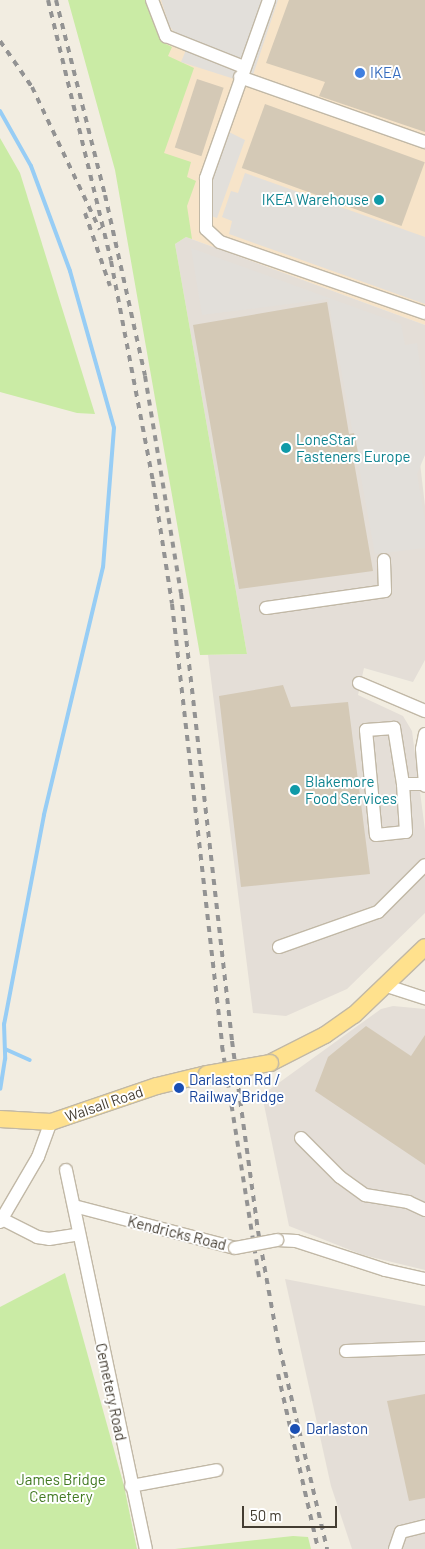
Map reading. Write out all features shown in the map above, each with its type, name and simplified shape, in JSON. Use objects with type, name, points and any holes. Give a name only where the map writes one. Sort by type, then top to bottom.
[{"type":"main road","points":[[387,986],[425,947]]},
{"type":"main road","name":"Walsall Road","points":[[3,1119],[51,1122],[157,1086],[207,1074],[270,1063],[326,1035],[387,986]]},
{"type":"street","points":[[152,0],[166,36],[242,72],[425,142]]},
{"type":"street","points":[[269,0],[242,72],[205,184],[205,219],[210,234],[220,242],[425,313]]},
{"type":"street","points":[[266,608],[385,591],[384,560]]},
{"type":"street","points":[[359,683],[425,711]]},
{"type":"street","points":[[394,728],[402,784],[406,832],[376,835],[366,730],[394,728]]},
{"type":"street","points":[[402,784],[425,785],[422,750],[425,734]]},
{"type":"street","points":[[279,947],[378,912],[425,865]]},
{"type":"street","points":[[387,986],[425,998]]},
{"type":"street","points":[[51,1122],[38,1157],[1,1220],[37,1237],[48,1239],[79,1234]]},
{"type":"street","points":[[301,1138],[340,1177],[365,1196],[408,1202],[425,1210]]},
{"type":"street","name":"Cemetery Road","points":[[66,1170],[131,1486],[146,1549]]},
{"type":"street","name":"Kendricks Road","points":[[74,1206],[235,1248],[277,1240],[296,1241],[385,1270],[425,1279]]},
{"type":"street","points":[[346,1351],[425,1348]]},
{"type":"street","points":[[131,1486],[217,1470]]},
{"type":"street","points":[[396,1549],[401,1532],[425,1526]]},
{"type":"shaded area","points":[[124,0],[425,0],[425,325],[186,237],[187,177],[164,154]]},
{"type":"shaded area","points":[[161,0],[278,0],[250,84],[181,62],[186,50],[169,25]]},
{"type":"shaded area","points":[[223,129],[245,140],[217,218],[202,213],[200,203]]},
{"type":"shaded area","points":[[245,173],[425,237],[425,304],[229,234],[232,221],[222,217],[231,191],[238,193]]},
{"type":"shaded area","points":[[186,237],[425,325],[425,442],[418,446],[425,506],[425,660],[413,682],[364,668],[358,695],[403,716],[412,731],[425,830],[425,913],[347,989],[286,1016],[253,1013],[208,655],[247,654],[175,244]]},
{"type":"shaded area","points":[[191,248],[401,324],[405,345],[417,343],[425,402],[425,455],[417,474],[425,521],[425,548],[375,554],[328,299],[202,315]]},
{"type":"shaded area","points":[[393,1006],[425,1009],[425,1270],[363,1255],[289,1226],[262,1095],[381,1009]]},
{"type":"shaded area","points":[[285,1279],[425,1306],[425,1549],[352,1549],[331,1486]]},
{"type":"green space","points":[[68,0],[146,0],[162,42],[172,47],[168,56],[194,68],[164,153],[191,162],[187,177],[196,181],[187,206],[192,239],[186,237],[175,244],[247,654],[200,655],[115,170]]},
{"type":"green space","points":[[0,138],[20,173],[95,414],[77,413],[0,392]]},
{"type":"green space","name":"James Bridge Cemetery","points":[[65,1273],[124,1486],[137,1549],[0,1549],[0,1307]]},
{"type":"green space","points":[[293,1536],[308,1537],[311,1549],[175,1549]]},
{"type":"building","name":"IKEA","points":[[289,0],[425,0],[425,132],[319,96],[325,82],[266,63]]},
{"type":"building","points":[[197,79],[224,88],[201,156],[175,147]]},
{"type":"building","name":"IKEA Warehouse","points":[[265,104],[425,162],[401,226],[242,168]]},
{"type":"building","name":"LoneStar Fasteners Europe","points":[[327,302],[349,434],[354,433],[360,462],[354,462],[373,571],[239,589],[193,325]]},
{"type":"building","name":"Blakemore Food Services","points":[[283,685],[291,707],[348,702],[370,874],[241,887],[219,696]]},
{"type":"building","points":[[366,1026],[411,1056],[425,1035],[425,1165],[315,1091],[328,1057]]},
{"type":"building","points":[[425,1394],[425,1498],[409,1501],[387,1401]]},
{"type":"waterway","points":[[0,111],[31,166],[70,271],[114,428],[103,567],[44,815],[4,1024],[5,1059],[0,1089]]},
{"type":"waterway","points":[[5,1049],[30,1060]]},
{"type":"railway","points":[[48,0],[111,261],[153,481],[172,604],[222,1046],[259,1278]]},
{"type":"railway","points":[[56,0],[105,195],[145,376],[181,593],[232,1041],[258,1231],[277,1337],[327,1549]]},
{"type":"railway","points":[[0,41],[32,87],[100,230]]},
{"type":"railway","points":[[85,213],[110,286]]},
{"type":"railway","points":[[278,1374],[318,1549]]},
{"type":"place","name":"IKEA","points":[[360,73]]},
{"type":"place","name":"IKEA Warehouse","points":[[379,200]]},
{"type":"place","name":"LoneStar Fasteners Europe","points":[[286,448]]},
{"type":"place","name":"Blakemore Food Services","points":[[295,790]]},
{"type":"place","name":"Darlaston Rd / Railway Bridge","points":[[179,1088]]},
{"type":"place","name":"Darlaston","points":[[295,1429]]}]
